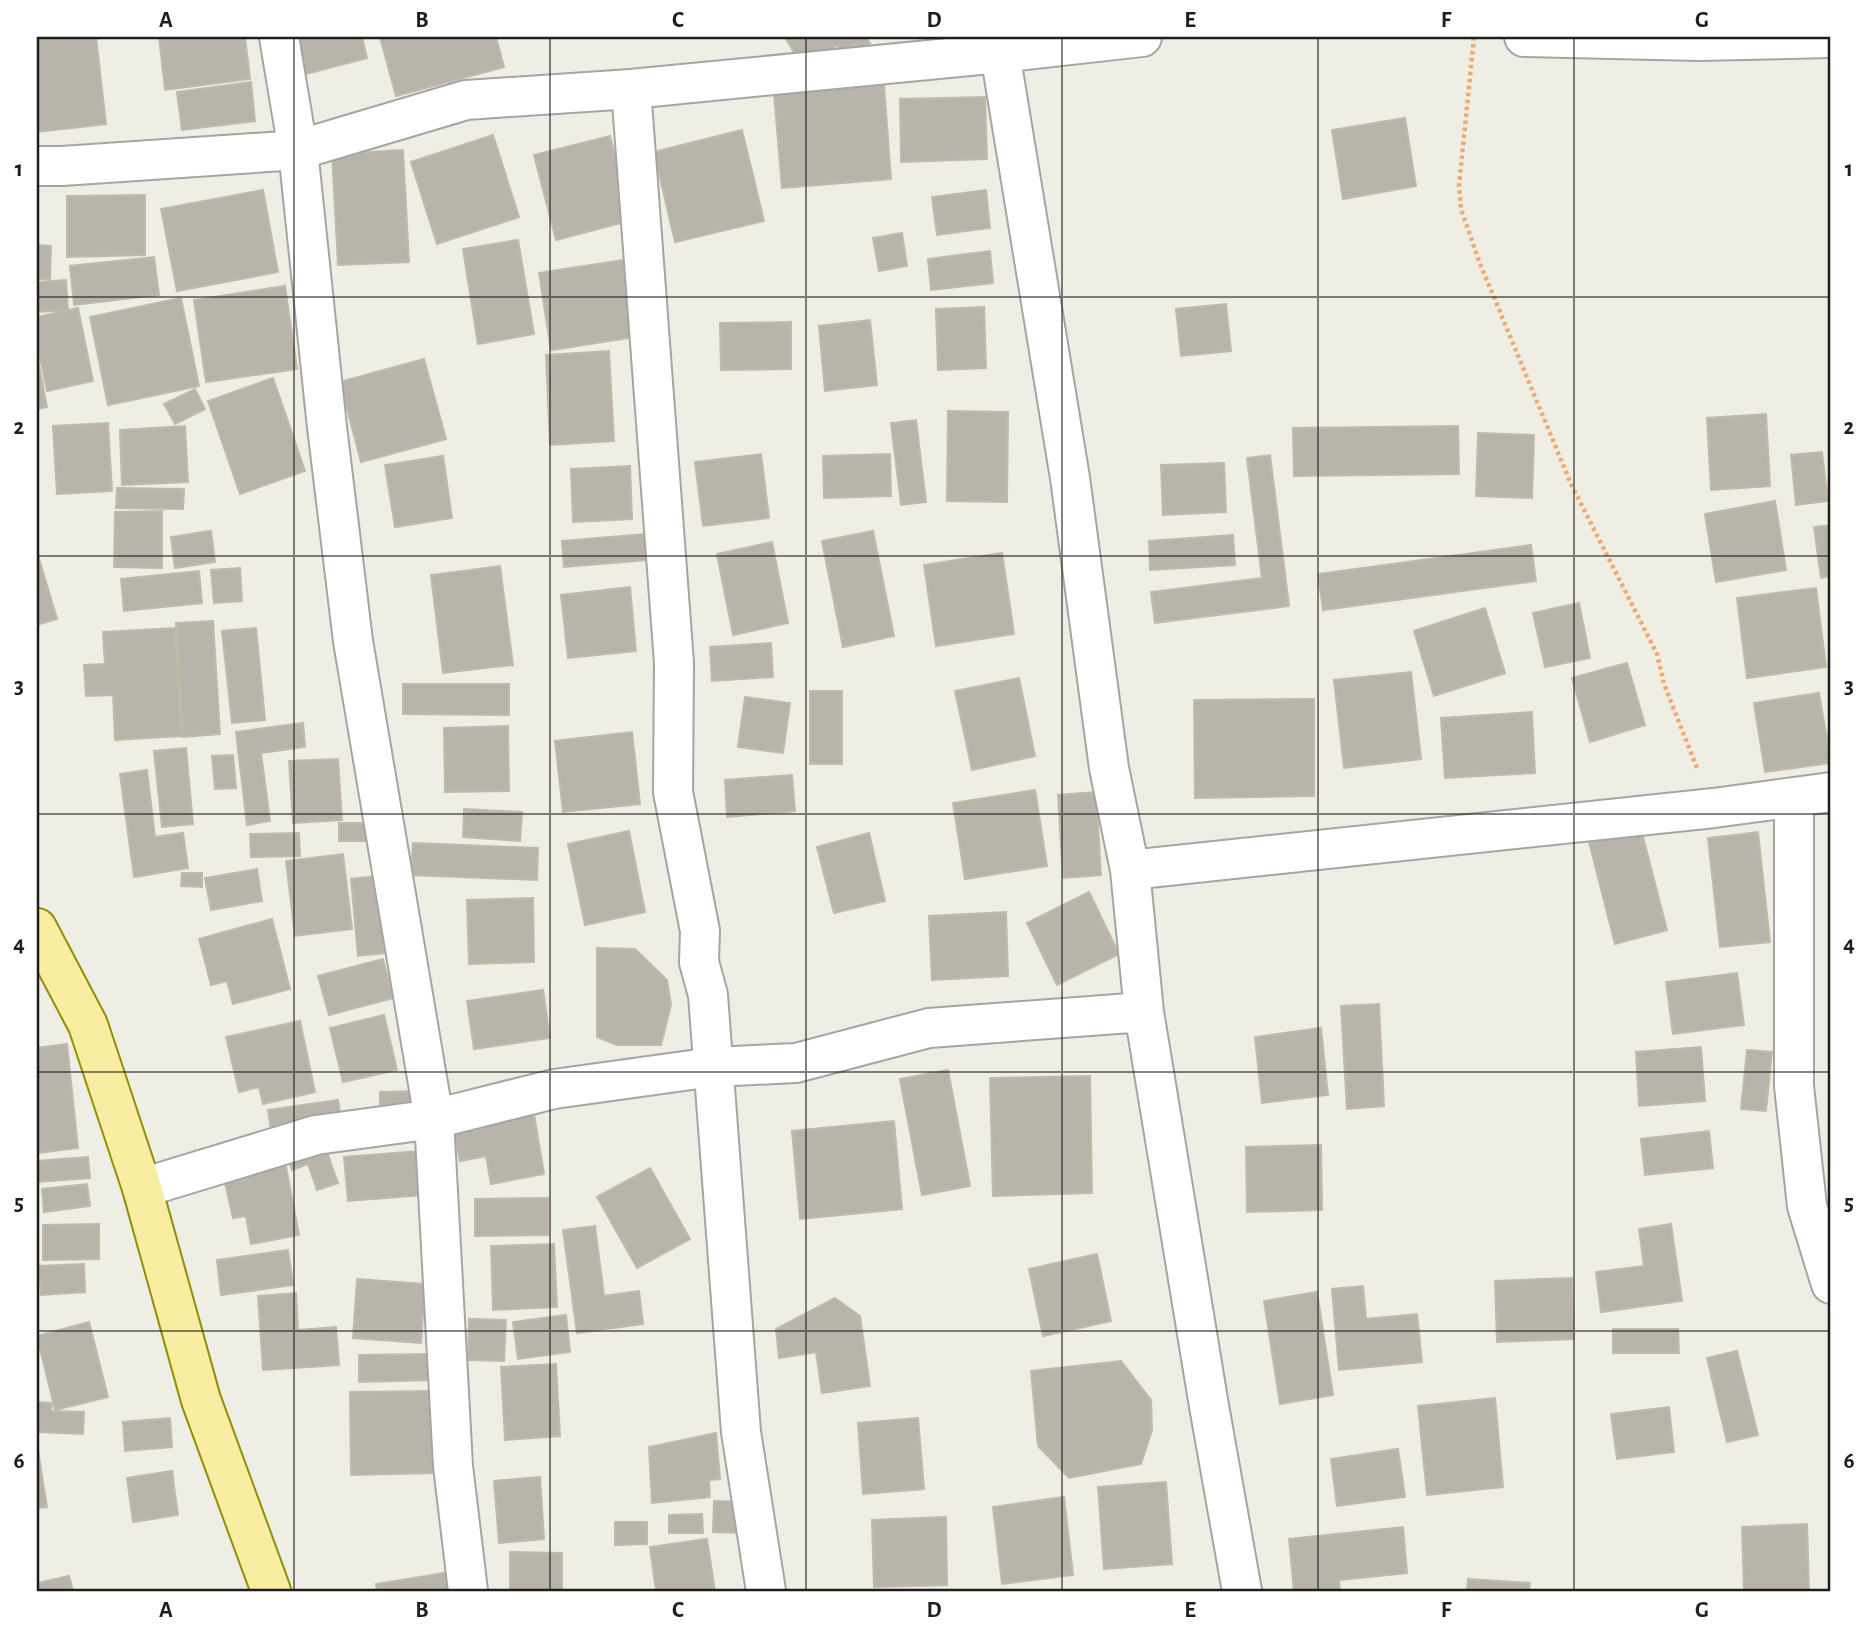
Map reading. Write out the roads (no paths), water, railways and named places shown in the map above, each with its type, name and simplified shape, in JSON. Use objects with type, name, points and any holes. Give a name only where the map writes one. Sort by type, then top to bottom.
[{"type":"main road","points":[[37,928],[88,1026],[142,1188],[201,1400],[271,1591]]},
{"type":"street","points":[[279,37],[298,150],[327,427],[354,641],[434,1119],[453,1466],[468,1591]]},
{"type":"street","points":[[37,166],[298,150],[466,100],[631,89],[1000,45],[1142,37]]},
{"type":"street","points":[[1524,37],[1699,41],[1831,38]]},
{"type":"street","points":[[1000,45],[1070,478],[1109,768],[1130,870],[1144,1012],[1242,1591]]},
{"type":"street","points":[[631,89],[674,663],[674,792],[700,931],[699,962],[708,995],[741,1432],[766,1591]]},
{"type":"street","points":[[1130,870],[1714,808],[1831,792]]},
{"type":"street","points":[[1794,797],[1794,1086],[1807,1206],[1831,1284]]},
{"type":"street","points":[[142,1188],[316,1135],[434,1119],[554,1089],[713,1067],[796,1063],[929,1028],[1144,1012]]}]
